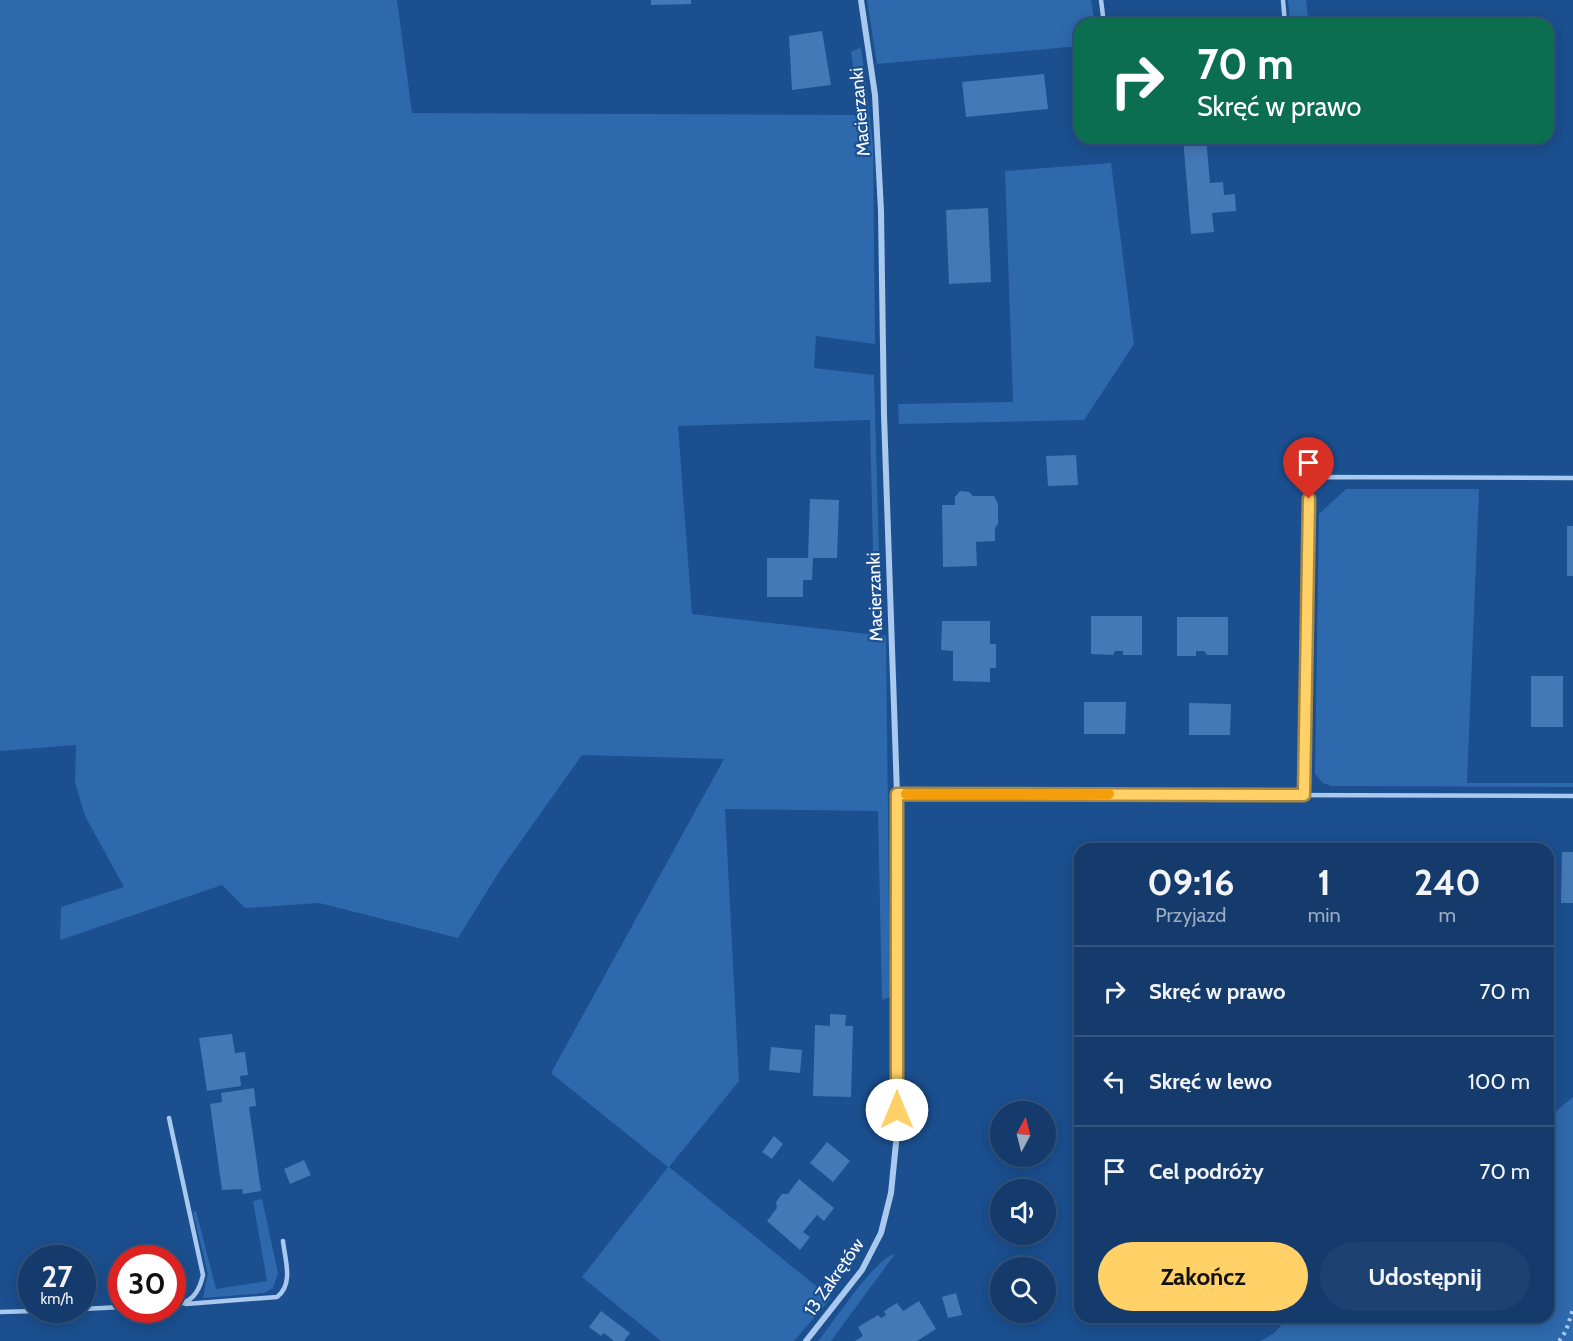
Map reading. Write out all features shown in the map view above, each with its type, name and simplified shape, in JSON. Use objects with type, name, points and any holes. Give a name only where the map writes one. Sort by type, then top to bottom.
[{"type":"street","name":"Macierzanki","points":[[861,0],[869,46],[879,146],[884,415],[897,794],[897,1133],[891,1194]]},
{"type":"street","name":"13 Zakrętów","points":[[806,1341],[838,1303],[873,1251],[881,1233],[891,1194]]},
{"type":"lane","points":[[1101,0],[1103,18]]},
{"type":"lane","points":[[1283,0],[1284,18]]},
{"type":"lane","points":[[1304,795],[1309,477],[1573,478]]},
{"type":"lane","points":[[897,794],[1573,796]]},
{"type":"lane","points":[[169,1118],[186,1204],[202,1266],[201,1286],[195,1296],[186,1302]]},
{"type":"lane","points":[[186,1304],[278,1297],[285,1292],[288,1284],[283,1241]]},
{"type":"lane","points":[[0,1312],[18,1311]]},
{"type":"path","points":[[1559,1341],[1566,1331],[1573,1309]]},
{"type":"shaded area","points":[[0,0],[397,0],[412,113],[860,115],[851,52],[861,47],[873,145],[875,344],[816,336],[814,368],[874,375],[880,592],[874,592],[870,420],[678,426],[692,614],[886,636],[890,997],[882,1000],[878,811],[725,809],[739,1081],[669,1167],[831,1298],[794,1341],[661,1341],[582,1277],[668,1167],[551,1073],[724,759],[582,755],[499,872],[458,938],[319,903],[245,908],[222,885],[60,940],[61,907],[124,887],[85,816],[75,782],[76,745],[0,751]]},
{"type":"shaded area","points":[[867,0],[1091,0],[1094,18],[1074,18],[1074,47],[877,64]]},
{"type":"shaded area","points":[[1288,0],[1306,0],[1308,18],[1290,18]]},
{"type":"shaded area","points":[[1111,163],[1134,344],[1084,420],[899,424],[898,404],[1013,402],[1005,171]]},
{"type":"shaded area","points":[[1346,489],[1479,489],[1467,783],[1573,783],[1573,787],[1331,786],[1323,783],[1315,774],[1319,514]]},
{"type":"shaded area","points":[[1573,1097],[1573,1341],[1260,1341],[1273,1334],[1283,1323],[1554,1323],[1554,1113]]},
{"type":"shaded area","points":[[262,1199],[278,1273],[273,1288],[264,1293],[203,1298],[208,1274],[193,1212],[196,1211],[216,1289],[267,1281],[253,1201]]},
{"type":"shaded area","points":[[895,1254],[831,1341],[818,1341],[866,1278],[886,1258]]},
{"type":"building","points":[[651,0],[691,0],[691,4],[651,5]]},
{"type":"building","points":[[822,31],[831,85],[792,90],[789,36]]},
{"type":"building","points":[[1044,74],[1048,109],[966,117],[962,82]]},
{"type":"building","points":[[1184,144],[1207,144],[1210,183],[1223,182],[1224,195],[1235,194],[1236,211],[1212,213],[1214,232],[1191,234]]},
{"type":"building","points":[[988,208],[991,282],[949,284],[946,210]]},
{"type":"building","points":[[1076,455],[1078,485],[1048,486],[1046,456]]},
{"type":"building","points":[[960,491],[969,492],[973,496],[994,496],[998,504],[995,541],[976,542],[977,566],[943,567],[942,505],[955,505],[955,497]]},
{"type":"building","points":[[810,499],[839,500],[837,558],[813,558],[812,580],[803,580],[803,597],[767,597],[767,558],[808,558]]},
{"type":"building","points":[[1567,526],[1573,526],[1573,576],[1567,576]]},
{"type":"building","points":[[1091,616],[1142,616],[1142,655],[1123,655],[1123,651],[1115,651],[1113,655],[1091,654]]},
{"type":"building","points":[[1177,617],[1228,617],[1228,655],[1207,655],[1204,651],[1196,651],[1196,656],[1177,656]]},
{"type":"building","points":[[942,621],[990,621],[990,644],[996,644],[996,668],[990,668],[990,682],[953,681],[953,651],[941,650]]},
{"type":"building","points":[[1531,676],[1563,676],[1563,727],[1531,727]]},
{"type":"building","points":[[1084,702],[1126,702],[1125,734],[1084,734]]},
{"type":"building","points":[[1189,703],[1231,704],[1230,735],[1189,735]]},
{"type":"building","points":[[1562,852],[1573,852],[1573,903],[1561,903]]},
{"type":"building","points":[[830,1014],[846,1015],[845,1026],[853,1026],[851,1097],[813,1096],[815,1025],[830,1026]]},
{"type":"building","points":[[232,1034],[235,1053],[245,1052],[248,1075],[240,1076],[241,1086],[207,1091],[199,1038]]},
{"type":"building","points":[[771,1047],[802,1050],[800,1073],[769,1070]]},
{"type":"building","points":[[254,1088],[256,1106],[249,1107],[261,1191],[243,1194],[242,1189],[222,1190],[210,1104],[222,1102],[221,1093]]},
{"type":"building","points":[[774,1136],[783,1144],[772,1159],[762,1152]]},
{"type":"building","points":[[827,1142],[850,1161],[833,1182],[810,1163]]},
{"type":"building","points":[[304,1160],[311,1175],[290,1184],[284,1169]]},
{"type":"building","points":[[799,1179],[834,1208],[824,1221],[817,1215],[803,1232],[810,1237],[800,1250],[767,1221],[777,1208],[776,1202],[782,1194],[788,1194]]},
{"type":"building","points":[[956,1293],[962,1315],[948,1318],[942,1297]]},
{"type":"building","points":[[919,1301],[936,1329],[917,1341],[855,1341],[863,1336],[858,1327],[878,1315],[881,1318],[886,1315],[884,1311],[897,1303],[903,1311]]},
{"type":"building","points":[[601,1311],[630,1333],[624,1341],[614,1341],[604,1333],[601,1336],[589,1327]]},
{"type":"slow traffic","points":[[906,794],[1109,794]]},
{"type":"route","points":[[897,1110],[897,794],[1304,795],[1309,499]]}]
